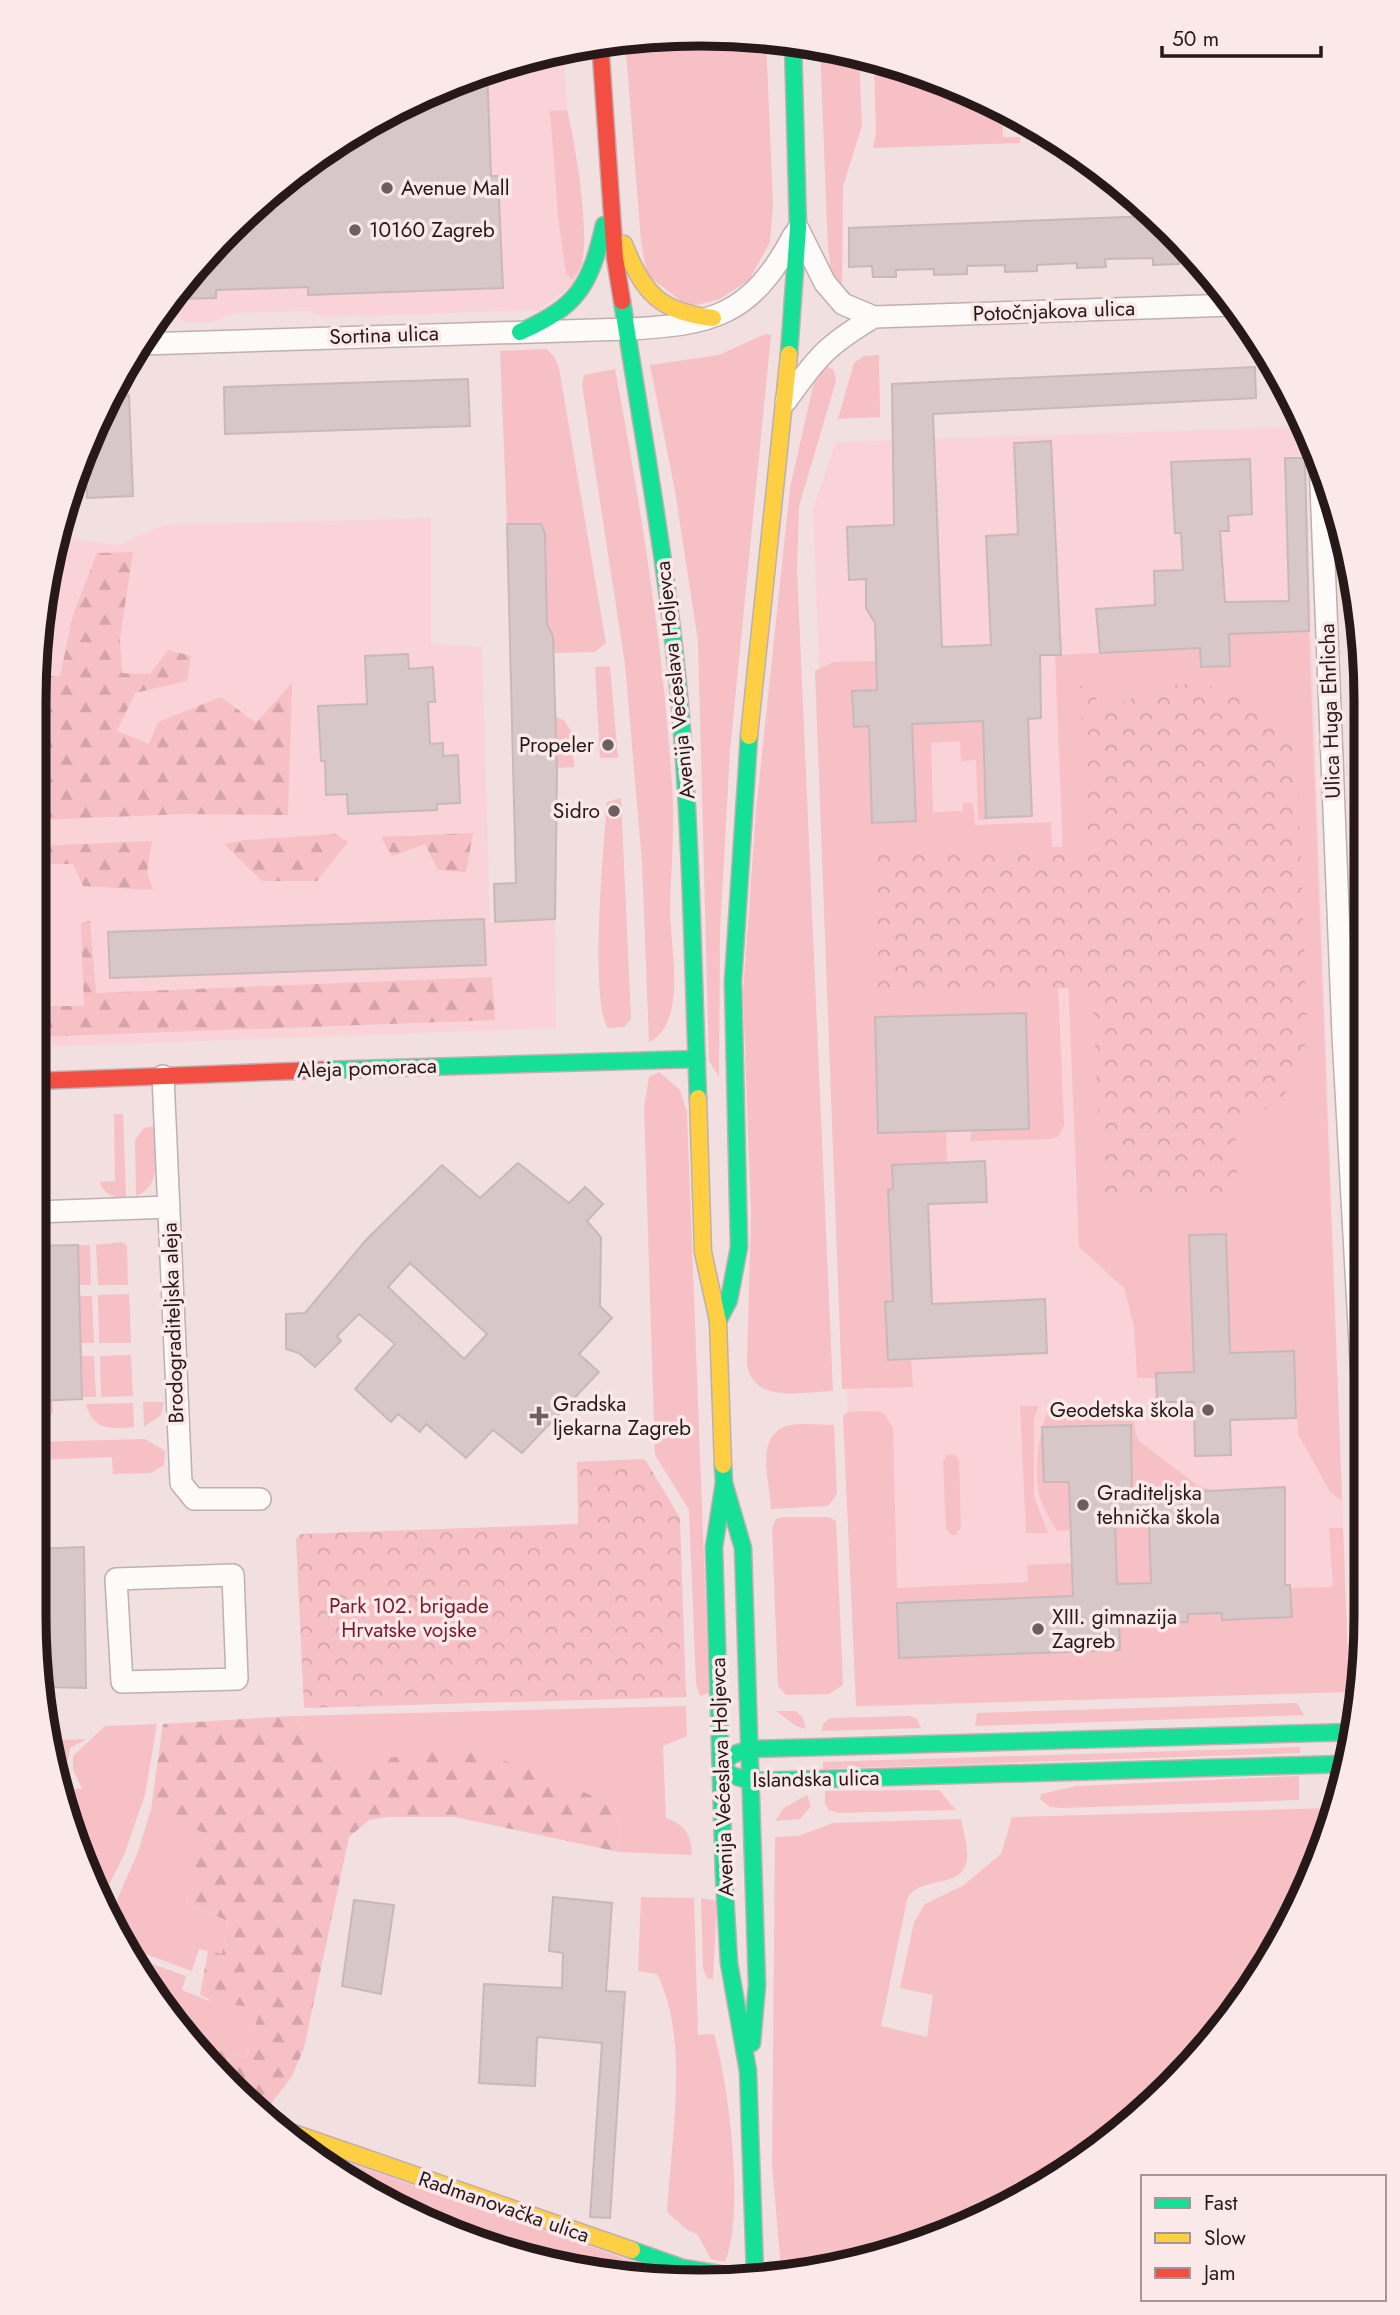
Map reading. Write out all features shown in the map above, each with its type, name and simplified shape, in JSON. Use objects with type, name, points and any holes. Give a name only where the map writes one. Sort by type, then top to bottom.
[{"type":"street","name":"Avenija Većeslava Holjevca","points":[[718,1321],[729,1300],[739,1247],[733,981],[735,915],[754,669],[786,401],[798,228],[793,52]]},
{"type":"street","name":"Avenija Većeslava Holjevca","points":[[601,53],[609,201],[626,329],[667,583],[680,706],[689,842],[703,1252],[718,1321],[724,1483],[714,1547],[727,1932],[734,1996],[748,2071],[755,2267]]},
{"type":"street","points":[[609,201],[634,272],[652,298],[671,309],[713,318]]},
{"type":"street","points":[[520,332],[563,312],[581,295],[592,274],[609,201]]},
{"type":"street","name":"Potočnjakova ulica","points":[[798,228],[825,283],[844,304],[874,317],[1221,305]]},
{"type":"street","name":"Sortina ulica","points":[[152,342],[670,326],[713,318],[743,302],[763,284],[798,228]]},
{"type":"street","name":"Potočnjakova ulica","points":[[786,401],[818,356],[836,340],[874,317]]},
{"type":"street","name":"Ulica Huga Ehrlicha","points":[[1329,521],[1354,1035]]},
{"type":"street","points":[[697,1059],[717,1089],[727,1111],[738,1155]]},
{"type":"street","name":"Aleja pomoraca","points":[[46,1081],[590,1060],[697,1059]]},
{"type":"street","name":"Brodograditeljska aleja","points":[[163,1076],[181,1486],[194,1499],[201,1501],[260,1499]]},
{"type":"street","points":[[46,1212],[169,1207]]},
{"type":"street","name":"Avenija Većeslava Holjevca","points":[[724,1483],[743,1548],[757,1985],[755,2026],[748,2071]]},
{"type":"street","points":[[233,1574],[237,1679],[122,1682],[116,1579],[233,1574]]},
{"type":"street","name":"Islandska ulica","points":[[1337,1764],[751,1781],[731,1775],[721,1765],[732,1755],[750,1749],[1344,1732]]},
{"type":"street","name":"Radmanovačka ulica","points":[[307,2138],[693,2270]]},
{"type":"shaded area","points":[[564,60],[567,110],[580,176],[582,237],[576,282],[539,310],[324,317],[309,311],[234,313],[212,322],[186,322],[173,313],[208,268],[268,208],[336,156],[373,133],[450,95],[490,80]]},
{"type":"shaded area","points":[[1294,427],[1303,446],[1349,1692],[859,1707],[813,509],[836,442]]},
{"type":"shaded area","points":[[431,518],[431,644],[482,647],[490,922],[555,919],[556,1028],[46,1047],[47,657],[58,572],[66,539],[118,545],[165,525]]},
{"type":"green space","points":[[700,46],[766,49],[773,204],[770,242],[749,280],[720,299],[689,307],[647,275],[641,241],[626,50]]},
{"type":"green space","points":[[820,57],[859,66],[862,126],[843,186],[842,291],[832,275],[828,249]]},
{"type":"green space","points":[[874,70],[950,95],[989,113],[1002,120],[1003,137],[1020,137],[1020,143],[873,148],[876,134]]},
{"type":"green space","points":[[567,110],[578,166],[584,234],[581,266],[572,280],[566,273],[558,216],[550,111]]},
{"type":"green space","points":[[765,334],[771,335],[730,751],[720,932],[719,1077],[709,1061],[698,641],[675,491],[650,365],[719,355]]},
{"type":"green space","points":[[546,349],[554,356],[559,368],[606,643],[595,652],[554,653],[553,636],[547,624],[545,534],[541,524],[507,524],[500,351]]},
{"type":"green space","points":[[879,355],[880,417],[838,419],[854,363],[864,356]]},
{"type":"green space","points":[[825,365],[834,370],[836,381],[799,506],[797,568],[833,1391],[781,1393],[758,1385],[751,1376],[747,1363],[751,1214],[743,993],[756,811],[790,488],[814,382]]},
{"type":"green space","points":[[615,369],[651,585],[673,802],[670,909],[674,963],[673,1002],[669,1019],[661,1033],[649,1042],[642,862],[625,664],[582,385],[584,375]]},
{"type":"green space","points":[[133,552],[120,638],[122,673],[150,674],[168,650],[191,656],[187,681],[135,693],[117,731],[149,744],[158,722],[221,697],[256,723],[292,683],[288,815],[185,814],[46,820],[47,676],[60,676],[73,615],[97,553]]},
{"type":"green space","points":[[1309,631],[1342,1501],[1330,1492],[1298,1434],[1294,1351],[1230,1353],[1189,1235],[1194,1372],[1157,1373],[1156,1378],[1137,1378],[1134,1326],[1124,1288],[1079,1247],[1055,655],[1200,648],[1201,667],[1230,666],[1229,634]]},
{"type":"green space","points":[[876,661],[877,690],[852,692],[854,727],[869,726],[873,823],[916,821],[912,724],[983,721],[986,820],[978,820],[976,760],[961,761],[960,741],[931,743],[933,812],[963,811],[963,803],[973,803],[975,825],[1051,822],[1064,1125],[1059,1136],[1050,1139],[971,1141],[971,1130],[946,1131],[947,1163],[893,1165],[893,1189],[888,1190],[892,1282],[898,1301],[885,1302],[888,1359],[911,1359],[913,1387],[842,1389],[815,671],[833,662]]},
{"type":"green space","points":[[610,666],[618,758],[600,758],[595,667]]},
{"type":"green space","points":[[1189,684],[1227,690],[1260,704],[1285,728],[1293,745],[1297,765],[1306,1038],[1299,1070],[1282,1096],[1254,1115],[1235,1121],[1238,1198],[1103,1202],[1092,987],[876,995],[872,854],[1086,846],[1080,686],[1096,687],[1097,725],[1116,707],[1139,695],[1164,687]]},
{"type":"green space","points":[[555,717],[564,720],[572,733],[574,767],[557,768]]},
{"type":"green space","points":[[621,798],[631,1019],[624,1027],[608,1028],[602,1012],[599,987],[601,884],[607,802]]},
{"type":"green space","points":[[473,833],[466,872],[438,870],[425,844],[392,856],[381,837]]},
{"type":"green space","points":[[336,834],[348,842],[317,881],[262,881],[224,844],[245,840]]},
{"type":"green space","points":[[152,841],[147,872],[153,890],[83,886],[73,864],[46,864],[46,846]]},
{"type":"green space","points":[[90,921],[96,993],[492,977],[495,1020],[46,1037],[46,1006],[84,1006],[81,923]]},
{"type":"green space","points":[[659,1072],[680,1090],[687,1112],[709,1693],[700,1696],[696,1684],[689,1510],[655,1455],[644,1106],[649,1077]]},
{"type":"green space","points":[[114,1114],[123,1114],[126,1196],[119,1197],[106,1192],[100,1182],[115,1181]]},
{"type":"green space","points":[[154,1126],[154,1175],[145,1191],[136,1196],[135,1140],[144,1128]]},
{"type":"green space","points":[[121,1242],[127,1245],[128,1285],[98,1285],[96,1245]]},
{"type":"green space","points":[[78,1245],[90,1245],[91,1285],[79,1285]]},
{"type":"green space","points":[[129,1294],[131,1343],[99,1343],[98,1295]]},
{"type":"green space","points":[[79,1296],[92,1296],[94,1343],[80,1343]]},
{"type":"green space","points":[[131,1355],[133,1396],[101,1397],[100,1356]]},
{"type":"green space","points":[[81,1356],[94,1356],[96,1397],[82,1397]]},
{"type":"green space","points":[[46,1400],[52,1400],[53,1412],[48,1421],[46,1420]]},
{"type":"green space","points":[[143,1402],[164,1402],[161,1415],[144,1427]]},
{"type":"green space","points":[[1129,1402],[1139,1441],[1197,1485],[1215,1491],[1132,1495],[1131,1425],[1043,1427],[1044,1482],[1069,1482],[1070,1530],[1057,1531],[1041,1501],[1037,1479],[1042,1428],[1050,1407]]},
{"type":"green space","points":[[133,1403],[134,1427],[118,1428],[98,1424],[86,1404]]},
{"type":"green space","points":[[1020,1406],[1038,1406],[1034,1419],[1034,1497],[1048,1533],[1026,1533]]},
{"type":"green space","points":[[848,1412],[884,1413],[893,1428],[897,1588],[1028,1582],[1027,1565],[1072,1563],[1073,1596],[898,1603],[900,1658],[1120,1650],[1119,1616],[1152,1615],[1152,1623],[1187,1622],[1188,1614],[1222,1613],[1223,1620],[1292,1617],[1291,1588],[1333,1587],[1329,1528],[1343,1528],[1349,1692],[856,1706],[843,1416]]},
{"type":"green space","points":[[795,1425],[834,1425],[837,1494],[828,1506],[771,1509],[766,1464],[769,1442],[775,1433],[784,1427]]},
{"type":"green space","points":[[145,1439],[165,1451],[164,1465],[151,1473],[113,1474],[112,1457],[46,1460],[46,1442]]},
{"type":"green space","points":[[947,1455],[955,1455],[959,1460],[961,1527],[955,1535],[949,1534],[946,1528],[943,1462]]},
{"type":"green space","name":"Park 102. brigade Hrvatske vojske","points":[[646,1461],[680,1518],[686,1697],[304,1708],[296,1539],[300,1534],[578,1524],[577,1462]]},
{"type":"green space","points":[[829,1517],[836,1521],[843,1685],[829,1694],[786,1695],[778,1686],[772,1528],[776,1519]]},
{"type":"green space","points":[[1115,1522],[1149,1522],[1151,1583],[1117,1584]]},
{"type":"green space","points":[[1297,1703],[1304,1715],[975,1726],[977,1713]]},
{"type":"green space","points":[[686,1706],[687,1736],[663,1746],[666,1818],[686,1832],[692,1855],[619,1852],[618,1812],[606,1801],[513,1765],[436,1752],[336,1769],[292,1716]]},
{"type":"green space","points":[[776,1711],[796,1711],[803,1718],[806,1729],[796,1726]]},
{"type":"green space","points":[[292,1716],[336,1769],[416,1753],[448,1751],[500,1759],[606,1801],[618,1812],[619,1852],[455,1817],[388,1817],[369,1820],[349,1837],[304,2048],[292,2076],[268,2107],[210,2049],[246,2057],[260,2009],[213,2001],[200,1995],[208,1951],[222,1954],[228,1921],[186,1903],[204,1833],[151,1809],[163,1724]]},
{"type":"green space","points":[[910,1716],[917,1719],[921,1728],[822,1731],[823,1724],[830,1718]]},
{"type":"green space","points":[[157,1724],[145,1795],[124,1855],[107,1890],[80,1825],[57,1740],[87,1739],[70,1748],[66,1769],[74,1789],[82,1789],[73,1769],[73,1756],[105,1726]]},
{"type":"green space","points":[[1300,1747],[1300,1753],[823,1769],[823,1762]]},
{"type":"green space","points":[[1299,1776],[1299,1800],[1062,1808],[1050,1807],[1040,1799],[1041,1794],[1076,1786]]},
{"type":"green space","points":[[939,1790],[956,1810],[838,1813],[829,1810],[825,1804],[825,1791]]},
{"type":"green space","points":[[807,1795],[811,1806],[800,1819],[775,1821],[784,1808]]},
{"type":"green space","points":[[1325,1808],[1305,1865],[1287,1904],[1244,1979],[1192,2047],[1132,2107],[1064,2159],[1027,2182],[950,2220],[869,2247],[781,2264],[772,2165],[775,1837],[798,1836],[833,1823],[961,1819],[967,1853],[964,1868],[950,1879],[920,1887],[912,1892],[907,1900],[881,2026],[927,2037],[933,1995],[900,1988],[914,1922],[925,1904],[964,1885],[1001,1854],[1012,1817]]},
{"type":"green space","points":[[151,1809],[205,1832],[186,1903],[228,1921],[222,1955],[199,1949],[192,1971],[139,1952],[114,1906],[138,1852]]},
{"type":"green space","points":[[641,1897],[694,1898],[698,2035],[714,2034],[725,2084],[733,2149],[734,2214],[725,2262],[711,2259],[697,2234],[687,2230],[667,2212],[676,2058],[667,2000],[657,1974],[638,1971]]},
{"type":"green space","points":[[701,1898],[717,1901],[713,1979],[707,1978],[703,1969]]},
{"type":"green space","points":[[145,1962],[186,1976],[182,1990],[207,2000],[260,2008],[246,2057],[210,2049]]},
{"type":"green space","points":[[335,2158],[650,2267],[572,2257],[490,2235],[411,2202]]},
{"type":"building","name":"Avenue Mall","points":[[487,81],[491,176],[498,176],[503,288],[308,295],[308,287],[216,290],[216,298],[183,299],[208,268],[268,208],[336,156],[373,133],[450,95]]},
{"type":"building","points":[[1141,216],[1182,257],[1179,257],[1179,264],[1153,265],[1153,258],[1105,259],[1106,267],[1077,268],[1077,263],[1037,265],[1037,271],[1005,272],[1005,265],[967,266],[967,274],[934,275],[934,269],[896,270],[896,277],[873,277],[872,266],[849,267],[849,228]]},
{"type":"building","points":[[1255,367],[1256,398],[933,414],[942,647],[991,645],[986,536],[1018,534],[1014,443],[1051,441],[1061,655],[1040,655],[1041,718],[1028,719],[1032,816],[986,818],[983,721],[912,724],[916,821],[872,823],[869,726],[854,727],[852,691],[877,690],[875,623],[866,608],[866,579],[849,580],[847,527],[894,525],[892,384]]},
{"type":"building","points":[[468,379],[470,426],[225,434],[224,387]]},
{"type":"building","points":[[121,395],[129,395],[133,496],[87,498],[86,474]]},
{"type":"building","points":[[1285,458],[1305,458],[1309,631],[1229,634],[1230,666],[1201,667],[1200,648],[1100,653],[1096,609],[1155,605],[1154,571],[1183,570],[1181,533],[1175,533],[1171,462],[1250,459],[1252,514],[1228,516],[1229,531],[1220,531],[1225,602],[1289,601]]},
{"type":"building","points":[[507,524],[541,524],[545,534],[547,624],[553,636],[557,773],[555,919],[495,922],[494,884],[516,883]]},
{"type":"building","points":[[408,654],[409,669],[433,667],[435,702],[428,702],[430,744],[443,743],[443,756],[458,755],[460,803],[437,804],[437,810],[348,814],[347,794],[326,795],[318,706],[367,704],[365,656]]},
{"type":"building","points":[[484,919],[486,965],[110,978],[108,932]]},
{"type":"building","points":[[1026,1013],[1029,1129],[878,1133],[875,1017]]},
{"type":"building","points":[[985,1161],[987,1202],[928,1204],[932,1304],[1045,1299],[1047,1353],[888,1360],[885,1302],[893,1301],[888,1190],[893,1189],[892,1165]]},
{"type":"building","points":[[518,1163],[569,1203],[585,1187],[603,1204],[587,1221],[601,1237],[600,1306],[612,1318],[579,1354],[599,1372],[522,1453],[493,1430],[466,1458],[426,1424],[420,1432],[398,1414],[391,1422],[355,1389],[395,1344],[359,1314],[337,1336],[341,1341],[315,1367],[299,1353],[286,1349],[286,1314],[305,1313],[366,1240],[442,1165],[480,1198]],"holes":[[[410,1263],[487,1334],[464,1359],[388,1287]]]},
{"type":"building","points":[[1226,1234],[1230,1353],[1294,1351],[1296,1418],[1230,1420],[1231,1455],[1195,1456],[1194,1402],[1157,1402],[1156,1373],[1194,1372],[1189,1235]]},
{"type":"building","points":[[78,1245],[82,1399],[46,1400],[46,1246]]},
{"type":"building","points":[[1131,1425],[1132,1495],[1285,1487],[1285,1585],[1290,1585],[1292,1617],[1222,1620],[1222,1613],[1188,1614],[1188,1622],[1152,1623],[1152,1615],[1119,1616],[1120,1650],[899,1658],[897,1603],[1073,1596],[1069,1482],[1044,1482],[1042,1427]],"holes":[[[1115,1522],[1149,1522],[1151,1583],[1117,1584]]]},
{"type":"building","points":[[84,1547],[86,1688],[50,1687],[46,1549]]},
{"type":"building","points":[[553,1897],[612,1903],[606,1991],[625,1992],[610,2218],[590,2217],[602,2043],[537,2037],[535,2086],[479,2083],[484,1984],[562,1988],[563,1953],[549,1951]]},
{"type":"building","points":[[354,1900],[394,1905],[381,1994],[342,1986]]},
{"type":"traffic: fast","points":[[789,354],[798,228],[793,52]]},
{"type":"traffic: fast","points":[[520,332],[556,313],[579,292],[593,264],[604,225]]},
{"type":"traffic: fast","points":[[622,301],[662,554],[680,706],[689,853],[698,1098]]},
{"type":"traffic: fast","points":[[718,1321],[729,1300],[739,1247],[733,981],[749,736]]},
{"type":"traffic: fast","points":[[322,1070],[697,1059]]},
{"type":"traffic: fast","points":[[723,1465],[724,1483],[714,1547],[724,1877],[729,1963],[748,2071],[755,2267]]},
{"type":"traffic: fast","points":[[724,1483],[743,1548],[757,1985],[752,2043]]},
{"type":"traffic: fast","points":[[721,1765],[732,1755],[750,1749],[1344,1732]]},
{"type":"traffic: fast","points":[[721,1765],[731,1775],[751,1781],[1337,1764]]},
{"type":"traffic: fast","points":[[632,2250],[693,2270]]},
{"type":"traffic: slow","points":[[624,244],[638,275],[656,297],[679,311],[713,318]]},
{"type":"traffic: slow","points":[[749,736],[789,354]]},
{"type":"traffic: slow","points":[[698,1098],[703,1252],[718,1321],[723,1465]]},
{"type":"traffic: slow","points":[[307,2138],[632,2250]]},
{"type":"traffic: jam","points":[[601,53],[615,258],[622,301]]},
{"type":"traffic: jam","points":[[46,1081],[322,1070]]},
{"type":"place","name":"Avenue Mall","points":[[387,188]]},
{"type":"place","name":"10160 Zagreb","points":[[355,230]]},
{"type":"place","name":"Propeler","points":[[608,745]]},
{"type":"place","name":"Sidro","points":[[614,811]]},
{"type":"place","name":"Geodetska škola","points":[[1208,1410]]},
{"type":"place","name":"Gradska ljekarna Zagreb","points":[[539,1416]]},
{"type":"place","name":"Graditeljska tehnička škola","points":[[1083,1505]]},
{"type":"place","name":"XIII. gimnazija Zagreb","points":[[1038,1629]]}]
